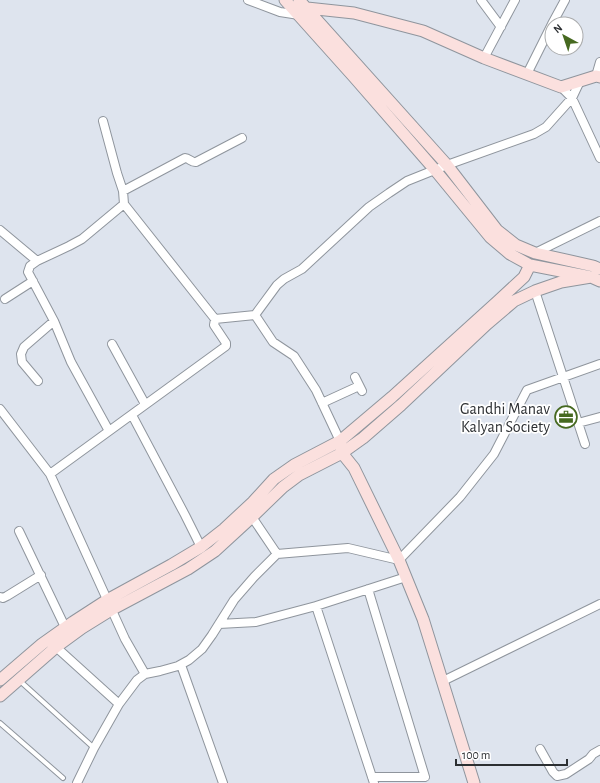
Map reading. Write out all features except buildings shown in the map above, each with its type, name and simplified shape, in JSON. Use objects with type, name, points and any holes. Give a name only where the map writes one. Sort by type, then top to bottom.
[{"type":"street","points":[[248,0],[280,12],[354,12],[423,31],[484,58],[561,87],[572,98],[600,158]]},
{"type":"street","points":[[285,0],[303,12],[447,166],[497,230],[516,245],[534,253],[600,269]]},
{"type":"street","points":[[299,0],[303,12],[490,237],[510,254],[530,265],[595,279]]},
{"type":"street","points":[[481,0],[501,26]]},
{"type":"street","points":[[484,58],[515,0]]},
{"type":"street","points":[[556,16],[565,0]]},
{"type":"street","points":[[528,74],[544,41]]},
{"type":"street","points":[[561,87],[598,76],[600,62]]},
{"type":"street","points":[[256,315],[277,284],[302,269],[369,207],[389,192],[407,181],[540,131],[546,127],[572,98],[580,81]]},
{"type":"street","points":[[50,474],[226,346],[226,343],[214,325],[215,319],[124,204],[123,191],[103,121]]},
{"type":"street","points":[[123,191],[185,158],[196,162],[242,138]]},
{"type":"street","points":[[109,432],[71,362],[54,321],[28,272],[30,266],[37,261],[82,239],[124,204]]},
{"type":"street","points":[[534,253],[600,221]]},
{"type":"street","points":[[0,230],[37,261]]},
{"type":"street","points":[[0,696],[56,647],[82,628],[109,605],[200,547],[224,529],[253,502],[274,479],[294,465],[340,440],[392,397],[498,301],[524,277],[530,265]]},
{"type":"street","points":[[0,680],[42,644],[65,627],[109,605],[188,570],[215,552],[282,487],[299,475],[342,453],[363,438],[514,301],[535,290],[561,282],[595,279]]},
{"type":"street","points":[[6,299],[33,281]]},
{"type":"street","points":[[535,290],[585,444]]},
{"type":"street","points":[[215,319],[256,315]]},
{"type":"street","points":[[256,315],[273,342],[294,356],[316,390],[340,440],[342,453],[354,468],[399,560],[423,619],[474,783]]},
{"type":"street","points":[[38,382],[22,362],[21,354],[24,347],[54,321]]},
{"type":"street","points":[[112,344],[145,404]]},
{"type":"street","points":[[399,560],[460,497],[494,454],[527,390],[600,364]]},
{"type":"street","points":[[322,403],[361,388],[354,377]]},
{"type":"street","points":[[0,409],[50,474],[125,639],[145,674]]},
{"type":"street","points":[[132,415],[185,515],[200,547]]},
{"type":"street","points":[[578,423],[600,417]]},
{"type":"street","points":[[252,517],[277,554]]},
{"type":"street","points":[[19,531],[65,627]]},
{"type":"street","points":[[77,783],[94,748],[119,704],[137,680],[145,674],[181,665],[202,649],[234,600],[277,554],[348,548],[399,560]]},
{"type":"street","points":[[0,597],[3,598],[7,596],[41,575]]},
{"type":"street","points":[[219,624],[256,622],[316,606],[406,577]]},
{"type":"street","points":[[316,606],[373,780],[425,777],[368,589]]},
{"type":"street","points":[[443,681],[600,604]]},
{"type":"street","points":[[56,647],[119,704]]},
{"type":"street","points":[[181,665],[223,783]]},
{"type":"street","points":[[540,749],[553,772],[557,776],[566,774],[600,750]]},
{"type":"lane","points":[[19,680],[94,748]]},
{"type":"lane","points":[[0,723],[63,778]]},
{"type":"place","name":"Gandhi Manav Kalyan Society","points":[[566,417]]}]
